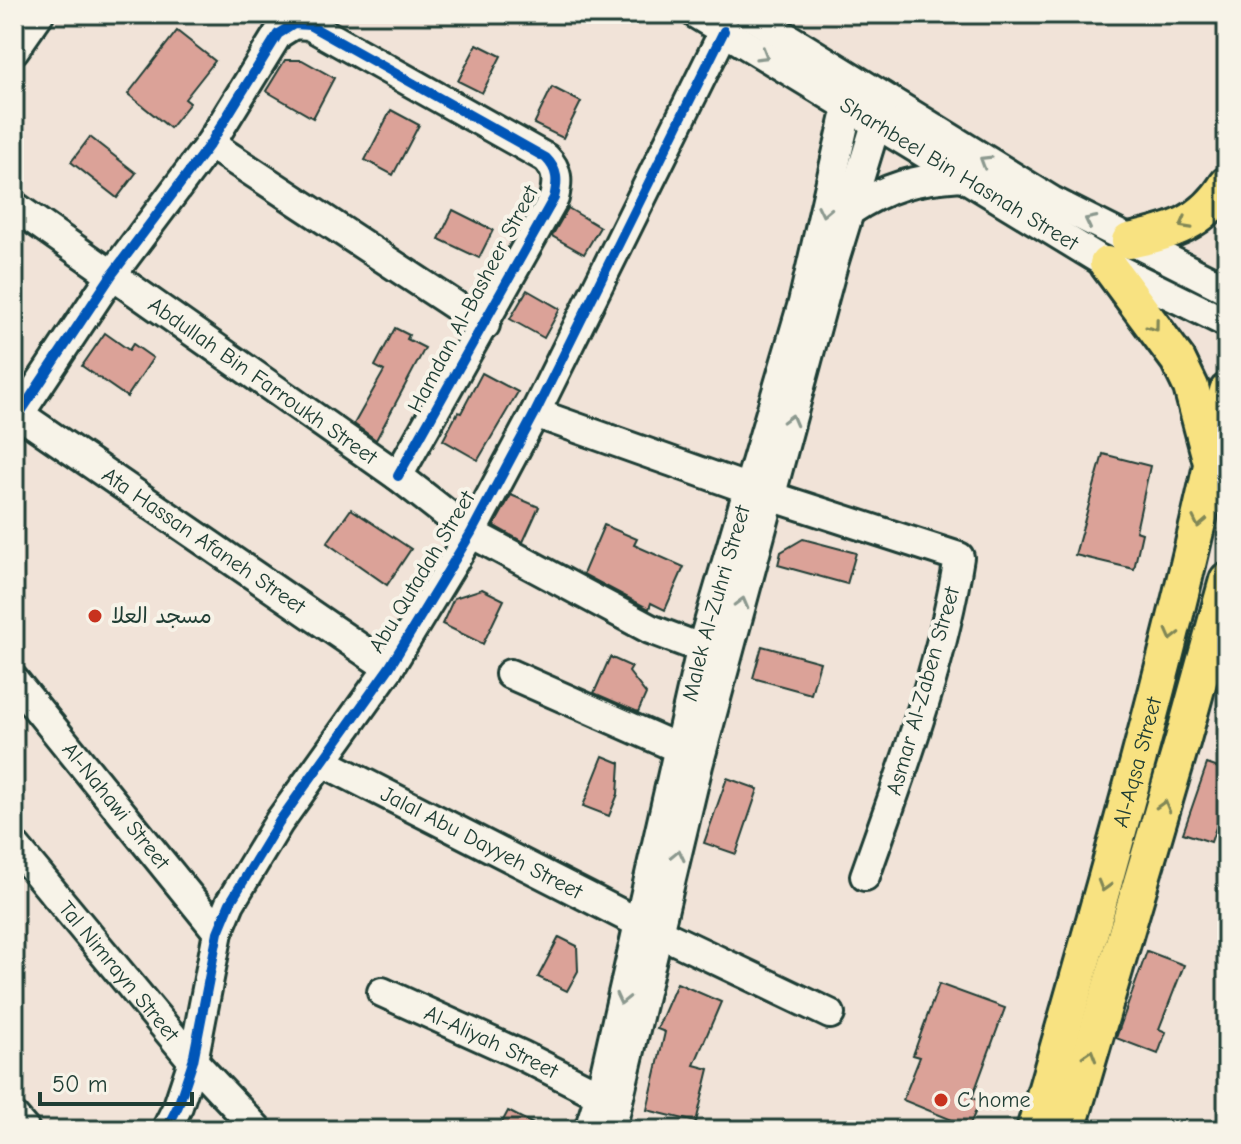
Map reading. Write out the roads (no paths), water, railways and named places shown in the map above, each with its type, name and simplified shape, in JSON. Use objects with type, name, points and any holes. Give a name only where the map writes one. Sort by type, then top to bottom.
[{"type":"main road","points":[[1211,466],[1191,387],[1118,252],[1191,221],[1208,209],[1227,184]]},
{"type":"main road","name":"Al-Aqsa Street","points":[[1034,1130],[1134,785],[1191,560],[1227,391]]},
{"type":"main road","name":"Al-Aqsa Street","points":[[1068,1130],[1227,580]]},
{"type":"street","points":[[14,50],[39,14]]},
{"type":"street","name":"Sharhbeel Bin Hasnah Street","points":[[696,14],[814,86],[853,95]]},
{"type":"street","name":"Sharhbeel Bin Hasnah Street","points":[[749,14],[853,95],[1052,201],[1118,252],[1227,323]]},
{"type":"street","name":"Hamdan Al-Basheer Street","points":[[17,418],[113,273],[210,144],[278,34],[294,24],[309,25],[546,158],[557,175],[554,198],[398,476]]},
{"type":"street","name":"Abu Qutadah Street","points":[[166,1130],[178,1106],[193,1061],[218,932],[230,903],[251,866],[389,668],[471,533],[535,413],[724,31]]},
{"type":"street","points":[[814,86],[837,154]]},
{"type":"street","name":"Malek Al-Zuhri Street","points":[[589,1130],[698,765],[714,654],[716,607],[760,492],[853,95]]},
{"type":"street","name":"Sharhbeel Bin Hasnah Street","points":[[880,111],[962,176],[1118,252],[1227,289]]},
{"type":"street","name":"Malek Al-Zuhri Street","points":[[611,1130],[680,749],[714,654],[760,492],[880,111]]},
{"type":"street","points":[[210,144],[485,325]]},
{"type":"street","points":[[848,212],[894,187],[917,180],[962,176]]},
{"type":"street","name":"Abdullah Bin Farroukh Street","points":[[14,206],[398,476],[471,533],[650,629],[714,654]]},
{"type":"street","points":[[535,413],[760,492]]},
{"type":"street","name":"Ata Hassan Afaneh Street","points":[[17,418],[389,668]]},
{"type":"street","name":"Asmar Al-Zaben Street","points":[[760,492],[959,557],[952,601],[916,733],[865,876]]},
{"type":"street","points":[[650,629],[696,617],[716,607]]},
{"type":"street","points":[[510,674],[680,749]]},
{"type":"street","name":"Al-Nahawi Street","points":[[14,680],[218,932]]},
{"type":"street","name":"Jalal Abu Dayyeh Street","points":[[323,762],[830,1014]]},
{"type":"street","name":"Tal Nimrayn Street","points":[[14,845],[193,1061],[258,1130]]},
{"type":"street","name":"Al-Aliyah Street","points":[[382,992],[521,1055],[600,1095]]},
{"type":"street","points":[[14,1117],[25,1130]]},
{"type":"place","name":"مسجد العلا","points":[[95,616]]},
{"type":"place","name":"C home","points":[[941,1100]]}]
